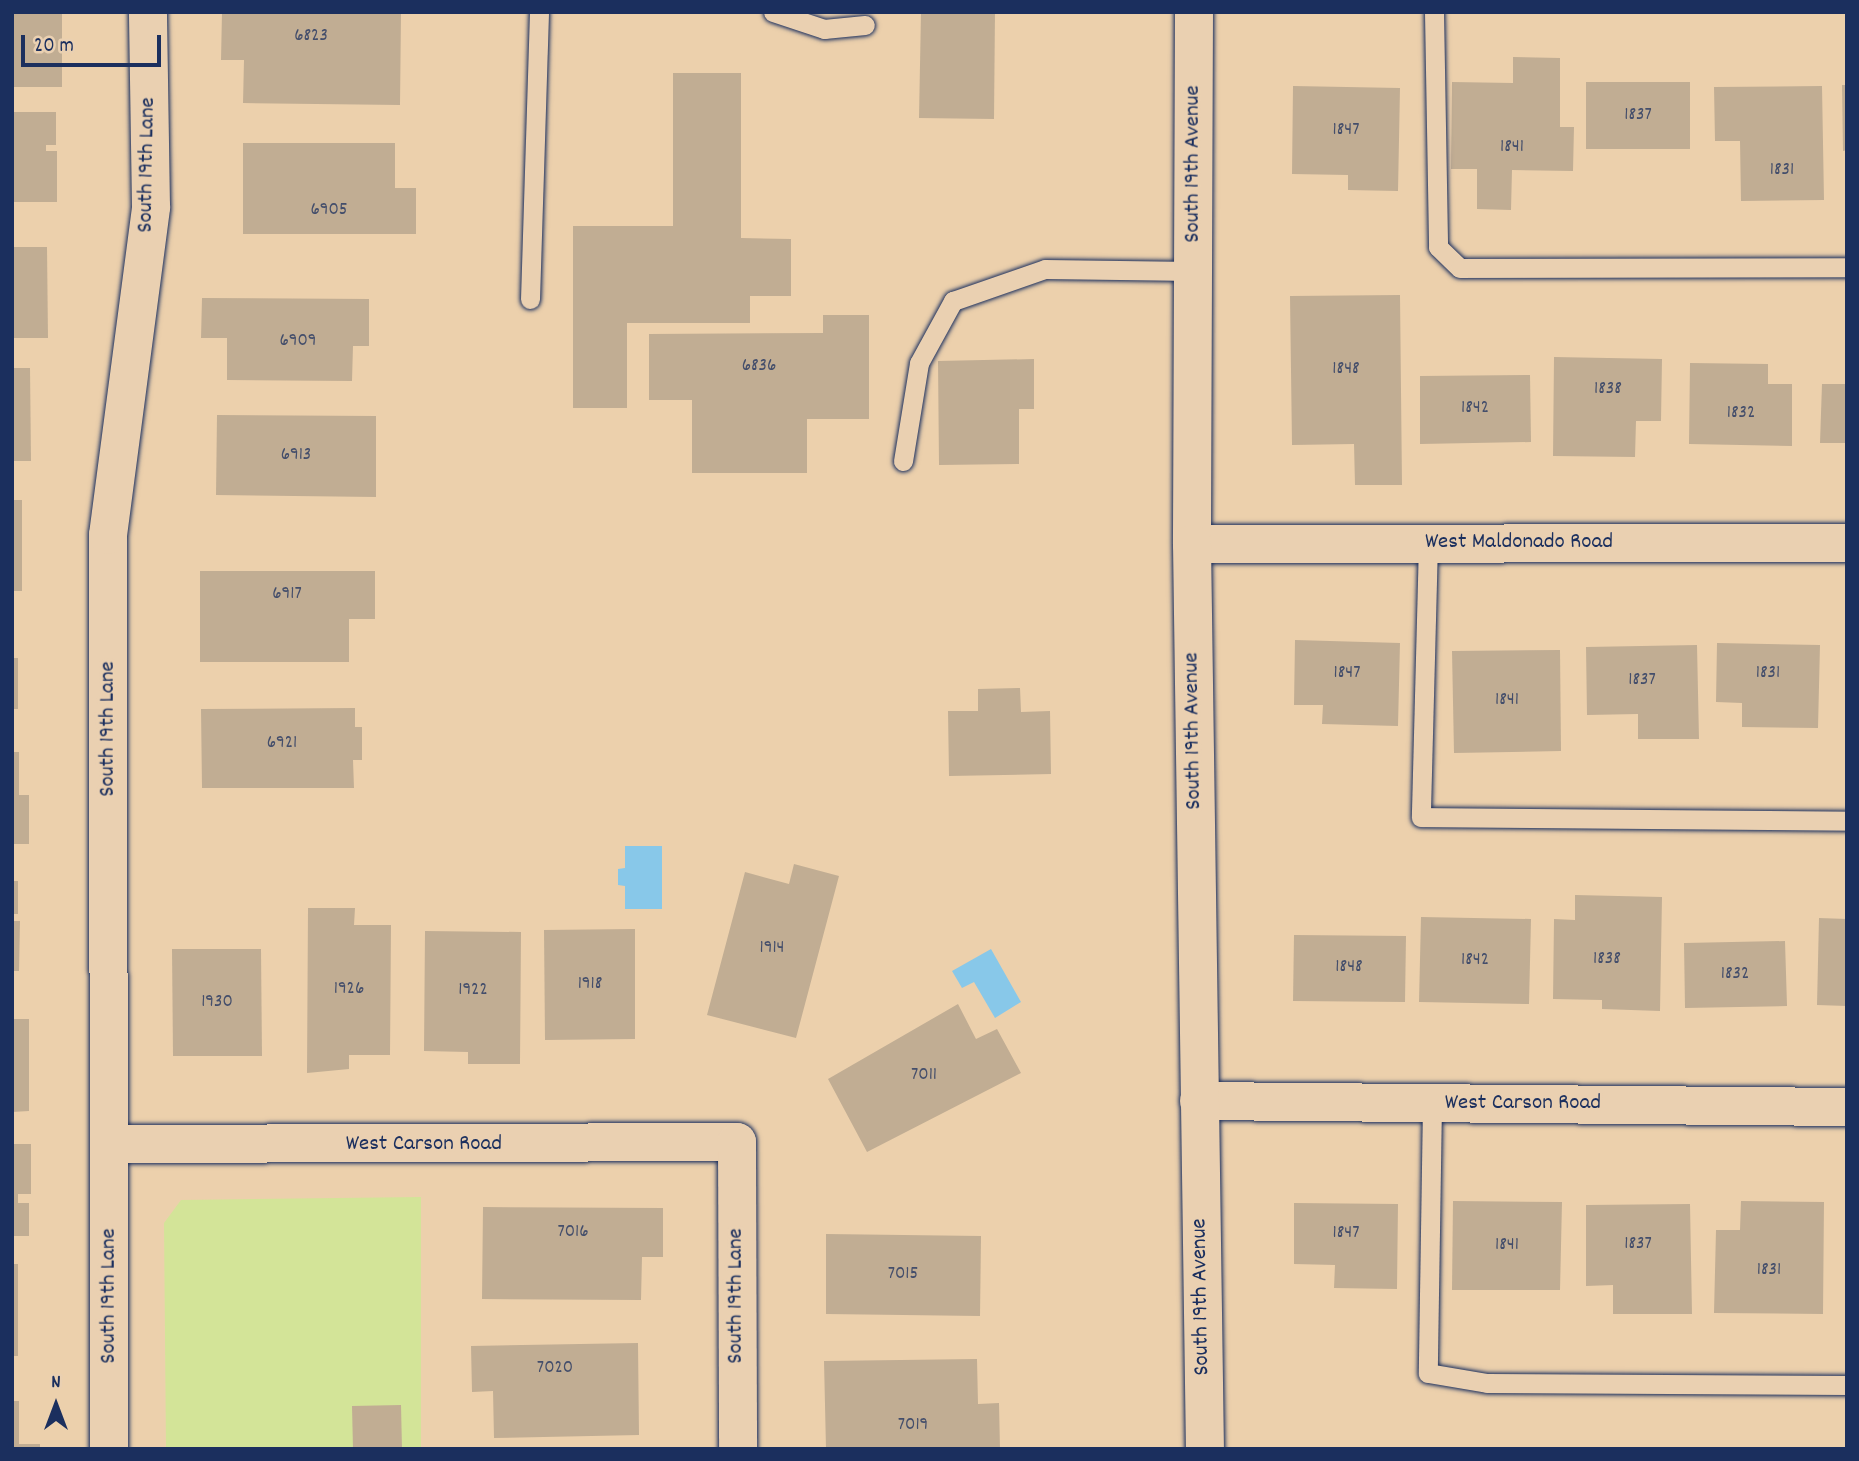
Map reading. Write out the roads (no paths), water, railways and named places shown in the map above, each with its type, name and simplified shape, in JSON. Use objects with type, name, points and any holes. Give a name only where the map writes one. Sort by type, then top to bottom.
[{"type":"street","name":"South 19th Lane","points":[[109,1449],[111,1144],[108,535],[151,207],[148,12]]},
{"type":"street","name":"South 19th Avenue","points":[[1194,12],[1192,544],[1205,1449]]},
{"type":"street","name":"West Maldonado Road","points":[[1192,544],[1847,543]]},
{"type":"street","name":"West Carson Road","points":[[1199,1101],[1847,1107]]},
{"type":"street","name":"South 19th Lane","points":[[737,1142],[738,1449]]},
{"type":"street","name":"West Carson Road","points":[[111,1144],[737,1142]]},
{"type":"lane","points":[[530,299],[539,12]]},
{"type":"lane","points":[[773,12],[824,29],[865,25]]},
{"type":"lane","points":[[1434,12],[1438,247],[1460,268],[1847,267]]},
{"type":"lane","points":[[903,461],[919,363],[953,301],[1045,269],[1194,271]]},
{"type":"lane","points":[[1428,543],[1421,817],[1847,821]]},
{"type":"lane","points":[[1432,1104],[1428,1373],[1488,1383],[1847,1385]]},
{"type":"water","points":[[625,846],[662,846],[662,909],[625,909],[625,886],[618,885],[618,869],[625,868]]},
{"type":"water","points":[[991,949],[1021,1002],[995,1018],[974,982],[962,988],[952,971]]}]
